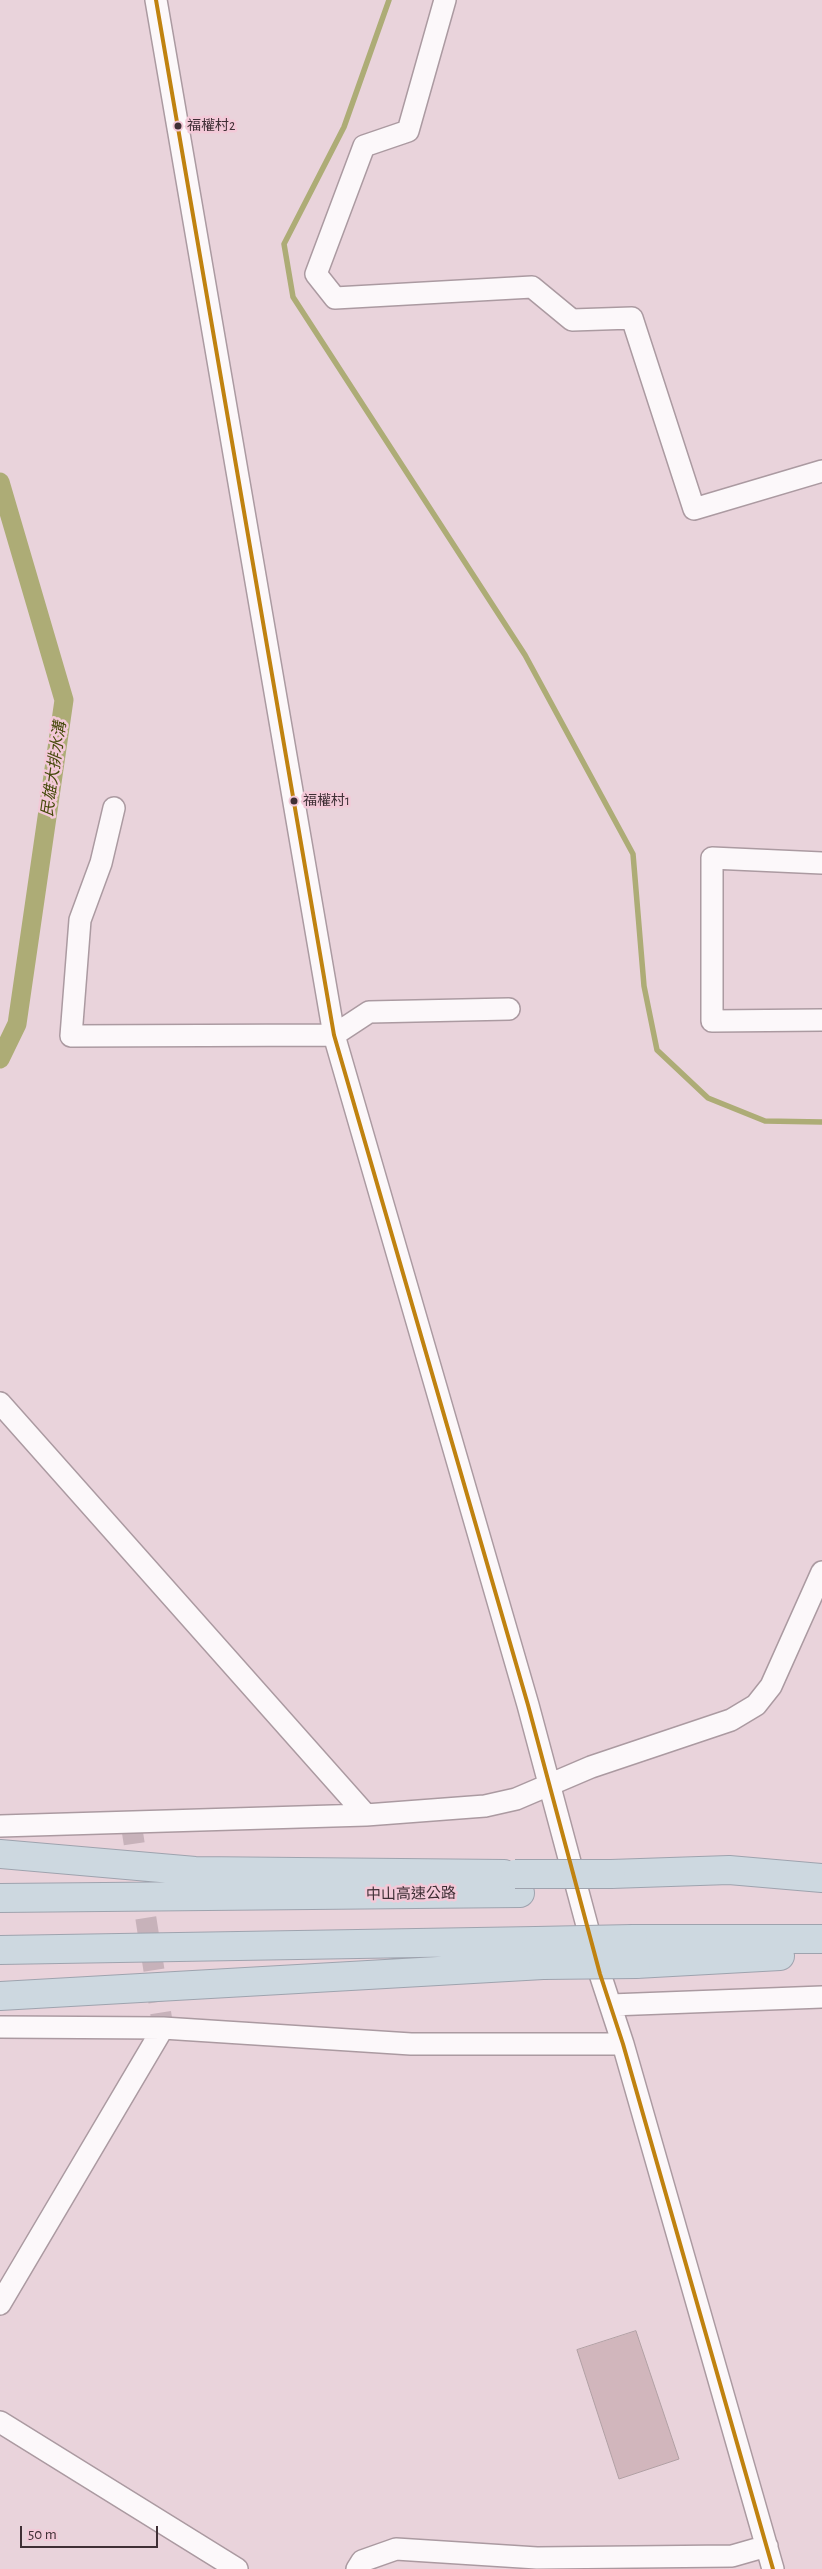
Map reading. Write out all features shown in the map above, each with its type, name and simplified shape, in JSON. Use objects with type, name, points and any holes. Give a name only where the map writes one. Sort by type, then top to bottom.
[{"type":"highway","points":[[0,1854],[195,1872],[518,1884]]},
{"type":"highway","name":"中山高速公路","points":[[0,1898],[518,1884],[822,1880]]},
{"type":"highway","points":[[635,1952],[822,1940]]},
{"type":"highway","points":[[0,1950],[822,1953]]},
{"type":"highway","points":[[0,1996],[539,1953]]},
{"type":"street","points":[[156,0],[334,1035],[528,1705],[548,1786],[773,2569]]},
{"type":"street","points":[[445,0],[408,131],[364,146],[316,274],[335,298],[532,287],[572,320],[632,318],[694,509],[822,471]]},
{"type":"street","points":[[114,808],[102,863],[80,920],[71,1036],[334,1035],[369,1012],[509,1010]]},
{"type":"street","points":[[822,863],[712,858],[712,1020],[822,1020]]},
{"type":"street","points":[[0,1403],[366,1815]]},
{"type":"street","points":[[0,1826],[366,1815],[485,1806],[516,1799],[591,1767],[731,1720],[756,1705],[771,1686],[822,1572]]},
{"type":"street","points":[[611,2005],[822,1998]]},
{"type":"street","points":[[0,2027],[163,2028],[411,2044],[623,2044]]},
{"type":"street","points":[[0,2304],[163,2028]]},
{"type":"street","points":[[0,2422],[237,2569]]},
{"type":"street","points":[[357,2569],[362,2561],[396,2549],[537,2558],[732,2556],[767,2546]]},
{"type":"building","points":[[636,2331],[679,2459],[619,2479],[577,2350]]},
{"type":"waterway","points":[[389,0],[344,127],[284,244],[293,297],[525,655],[633,854],[644,986],[657,1050],[708,1098],[765,1121],[822,1122]]},
{"type":"waterway","name":"民雄大排水溝","points":[[0,482],[64,700],[17,1024],[0,1059]]},
{"type":"tunnel","points":[[131,1823],[163,2028]]},
{"type":"transit line","points":[[156,0],[334,1035],[528,1705],[600,1974],[623,2044],[773,2569]]},
{"type":"place","name":"福權村2","points":[[178,126]]},
{"type":"place","name":"福權村1","points":[[294,801]]}]
